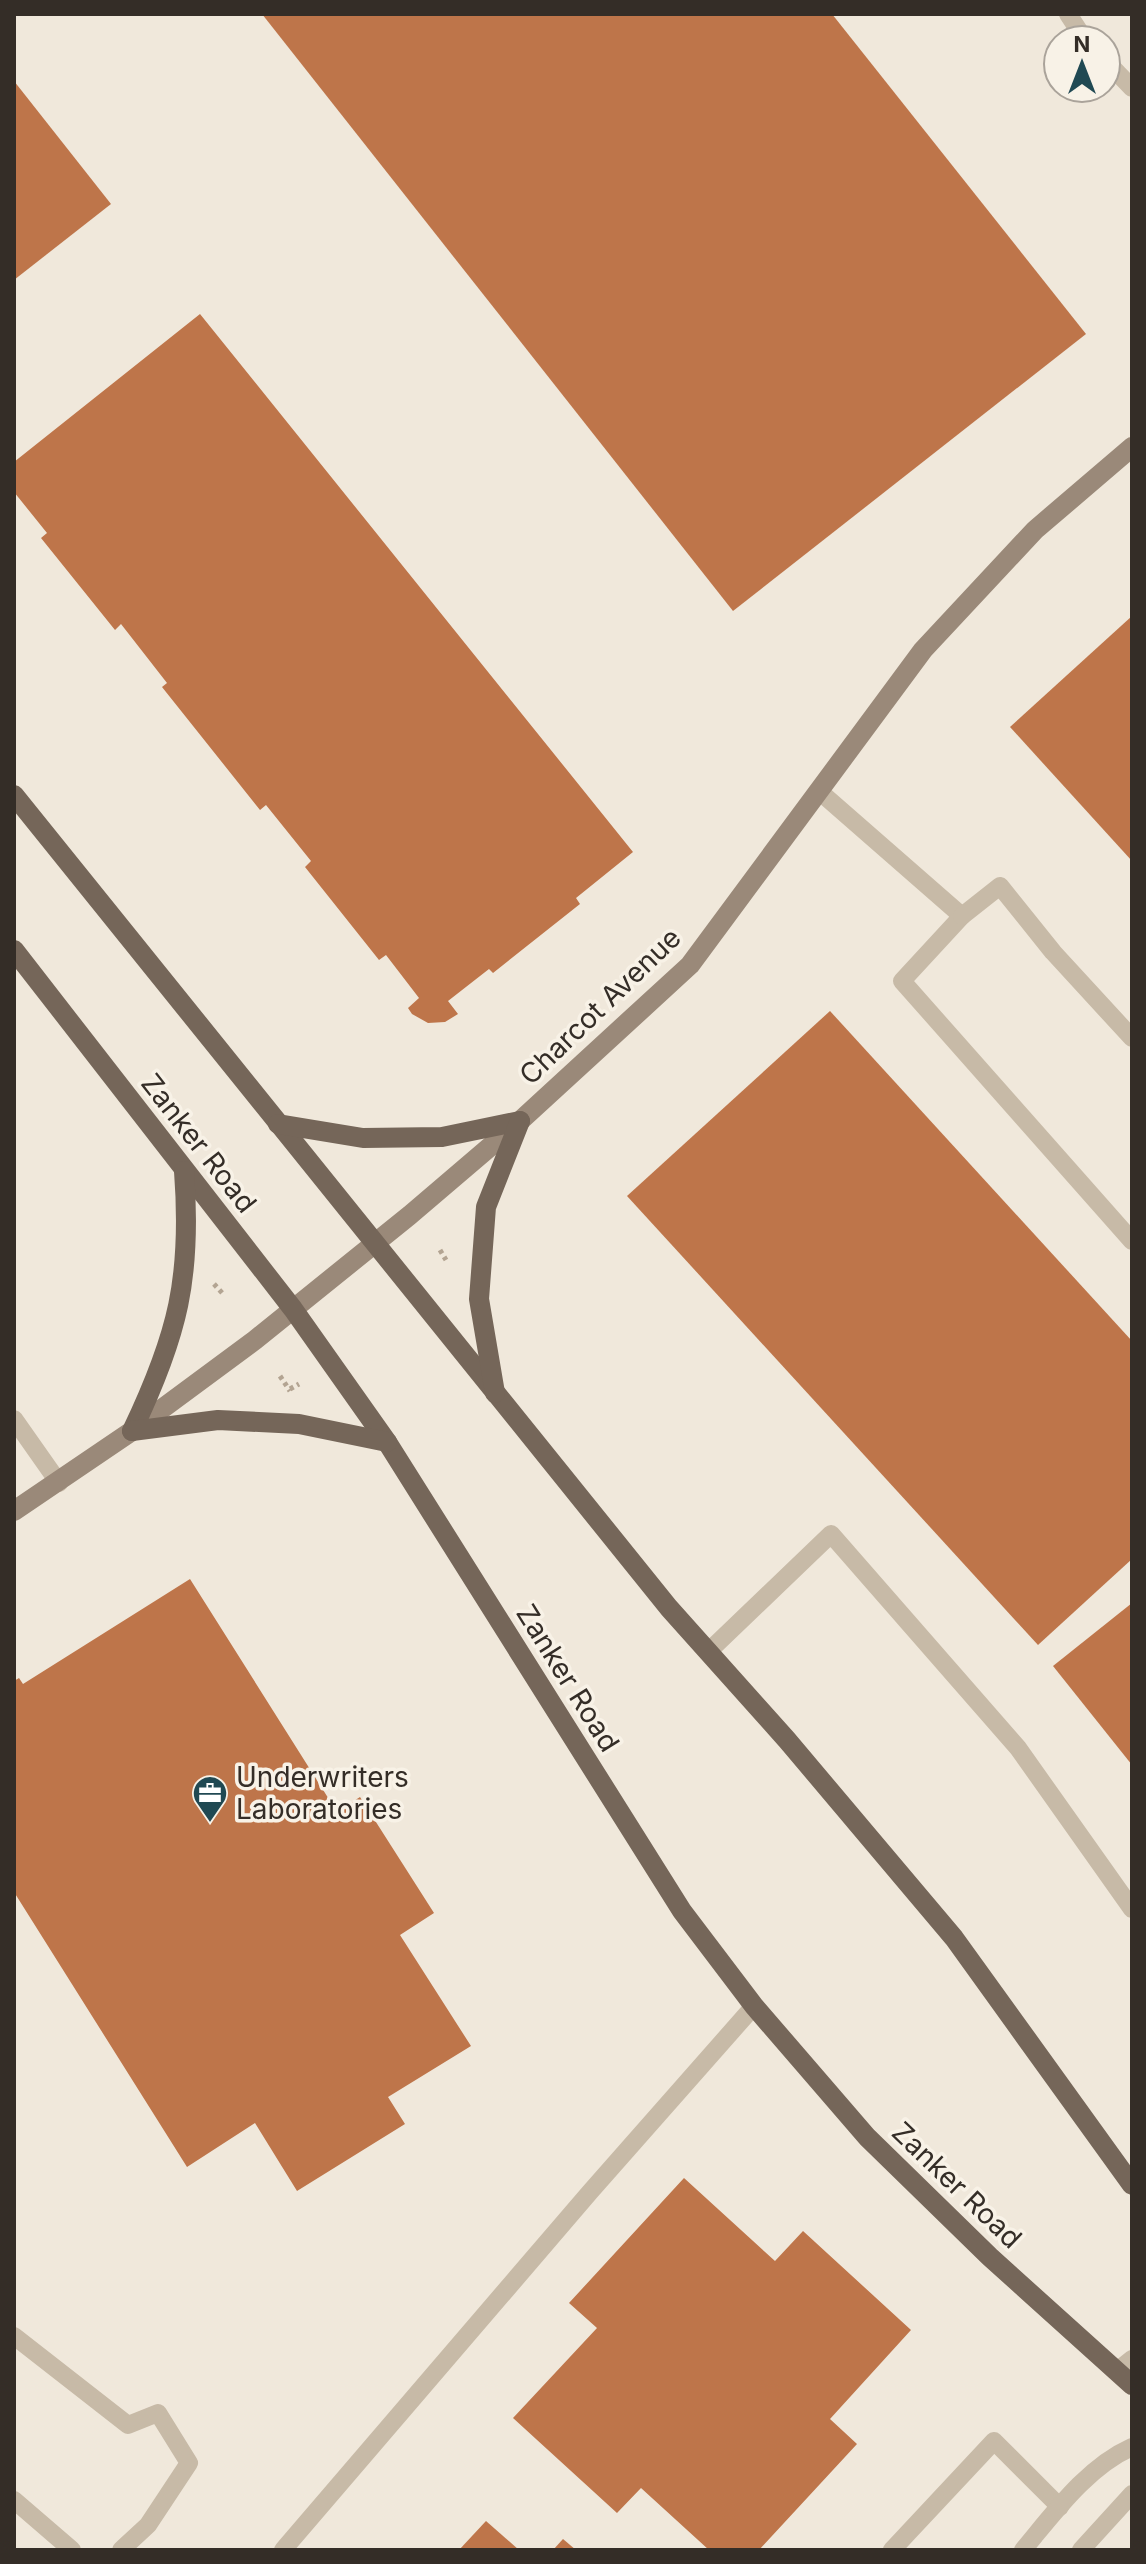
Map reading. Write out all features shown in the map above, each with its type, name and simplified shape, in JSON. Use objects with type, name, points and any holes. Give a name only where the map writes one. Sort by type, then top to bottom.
[{"type":"main road","name":"Charcot Avenue","points":[[14,1511],[132,1431],[374,1244],[520,1121],[690,965],[923,650],[1035,530],[1132,447]]},
{"type":"main road","points":[[14,795],[659,1596],[787,1740],[954,1938],[1132,2185]]},
{"type":"main road","name":"Zanker Road","points":[[14,950],[293,1309],[387,1442],[682,1911],[754,2006],[867,2137],[990,2257],[1127,2372]]},
{"type":"main road","points":[[278,1124],[363,1138],[428,1138],[520,1121]]},
{"type":"main road","points":[[495,1395],[479,1299],[486,1207],[520,1121]]},
{"type":"main road","points":[[132,1431],[158,1377],[175,1327],[185,1276],[188,1223],[184,1171]]},
{"type":"main road","points":[[132,1431],[218,1420],[299,1424],[387,1442]]},
{"type":"lane","points":[[819,791],[962,916]]},
{"type":"lane","points":[[1132,1038],[1053,952],[1000,886],[962,916],[902,981],[1132,1241]]},
{"type":"lane","points":[[14,1419],[59,1483]]},
{"type":"lane","points":[[708,1652],[831,1534],[1018,1748],[1132,1909]]},
{"type":"lane","points":[[283,2550],[754,2006]]},
{"type":"lane","points":[[14,2336],[128,2425],[158,2413],[189,2463],[148,2525],[121,2550]]},
{"type":"lane","points":[[892,2550],[994,2441],[1060,2507]]},
{"type":"lane","points":[[1023,2550],[1060,2507],[1117,2454],[1132,2447]]},
{"type":"lane","points":[[1081,2550],[1132,2494]]},
{"type":"lane","points":[[14,2500],[72,2550]]},
{"type":"path","points":[[440,1250],[446,1260]]},
{"type":"path","points":[[446,1260],[453,1260]]},
{"type":"path","points":[[438,1271],[446,1260]]},
{"type":"path","points":[[214,1283],[224,1295]]},
{"type":"path","points":[[290,1389],[299,1384]]},
{"type":"building","points":[[262,14],[832,14],[1086,334],[733,611]]},
{"type":"building","points":[[14,81],[111,204],[14,280]]},
{"type":"building","points":[[200,314],[633,852],[576,898],[580,904],[493,973],[489,969],[448,1001],[458,1014],[445,1022],[428,1023],[412,1014],[408,1008],[419,998],[386,955],[379,960],[305,867],[311,861],[266,805],[260,810],[162,687],[167,683],[121,624],[115,630],[41,538],[47,533],[14,492],[14,462]]},
{"type":"building","points":[[1132,616],[1132,861],[1010,727]]},
{"type":"building","points":[[830,1011],[1132,1341],[1132,1559],[1038,1645],[627,1196]]},
{"type":"building","points":[[190,1579],[337,1812],[360,1797],[434,1913],[400,1935],[471,2046],[388,2097],[405,2124],[297,2191],[255,2123],[187,2167],[14,1892],[14,1681],[19,1678],[23,1684]]},
{"type":"building","points":[[1132,1603],[1132,1765],[1053,1666]]},
{"type":"building","points":[[684,2178],[775,2261],[803,2231],[911,2330],[830,2419],[857,2444],[759,2550],[709,2550],[641,2488],[617,2513],[513,2418],[597,2328],[569,2303]]},
{"type":"building","points":[[486,2521],[519,2550],[459,2550]]},
{"type":"building","points":[[563,2539],[576,2550],[553,2550]]},
{"type":"place","name":"Underwriters Laboratories","points":[[210,1824]]}]
